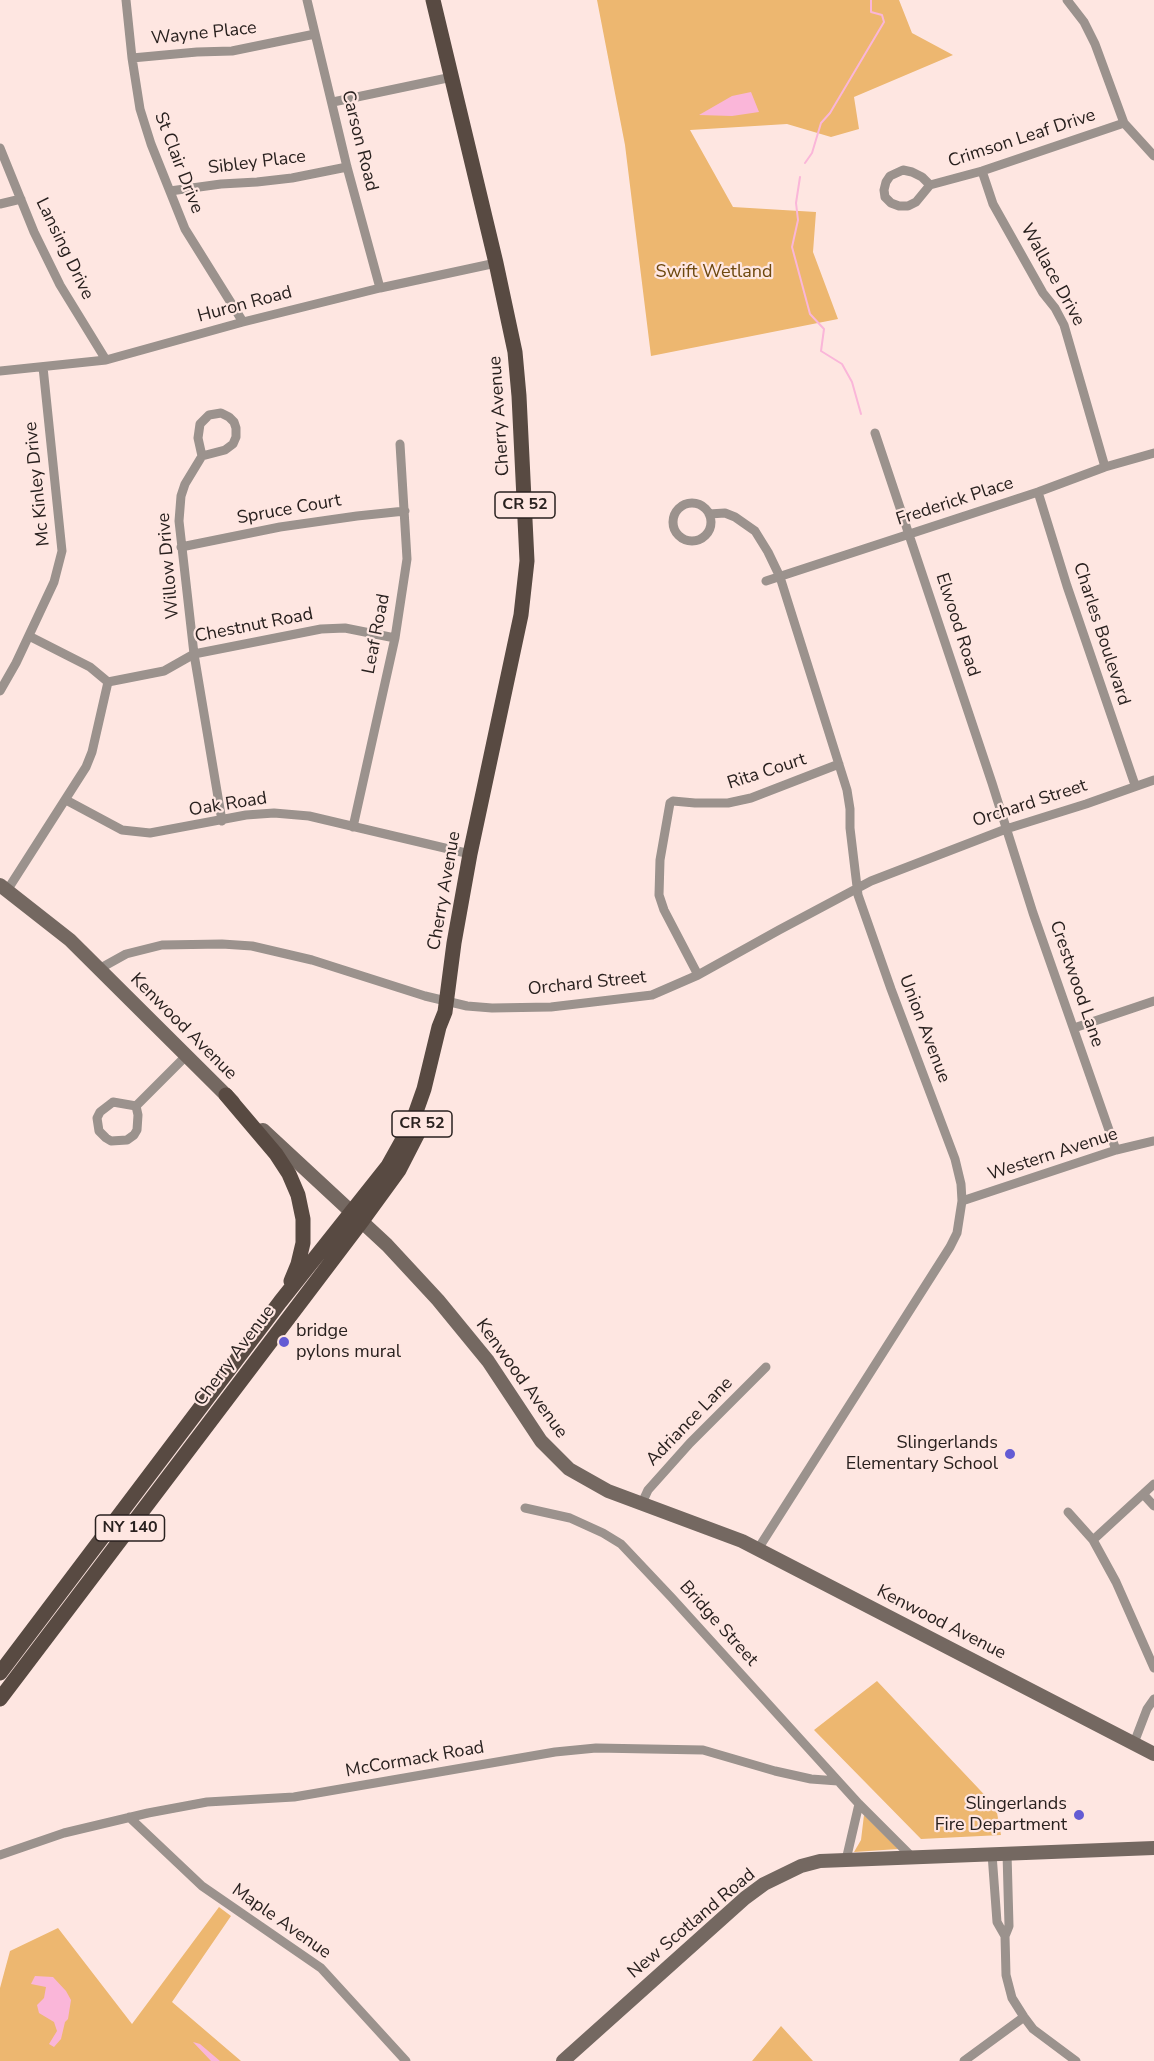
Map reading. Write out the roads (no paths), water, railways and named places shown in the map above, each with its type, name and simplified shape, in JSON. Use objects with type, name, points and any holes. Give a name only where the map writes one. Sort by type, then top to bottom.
[{"type":"main road","name":"Cherry Avenue","points":[[0,1699],[295,1310],[357,1217],[412,1123],[424,1089],[446,1007],[454,943],[470,854],[521,615],[527,561],[515,352],[434,0]]},
{"type":"main road","name":"Kenwood Avenue","points":[[4,887],[70,940],[226,1095],[387,1245],[473,1341],[541,1441],[567,1468],[608,1491],[722,1532],[758,1549],[1154,1754]]},
{"type":"main road","name":"NY 140","points":[[226,1095],[283,1164],[294,1184],[301,1207],[303,1231],[301,1254],[291,1282],[280,1302]]},
{"type":"main road","name":"Cherry Avenue","points":[[0,1673],[280,1302],[357,1217]]},
{"type":"main road","name":"New Scotland Road","points":[[563,2061],[745,1898],[764,1884],[801,1866],[820,1861],[1154,1848]]},
{"type":"street","name":"St Clair Drive","points":[[126,0],[140,109],[151,144],[185,229],[243,322]]},
{"type":"street","name":"Carson Road","points":[[307,0],[347,167],[380,288]]},
{"type":"street","points":[[1067,0],[1084,22],[1095,44],[1124,123],[1154,156]]},
{"type":"street","name":"Wayne Place","points":[[132,58],[232,51],[315,34]]},
{"type":"street","points":[[333,102],[452,77]]},
{"type":"street","name":"Crimson Leaf Drive","points":[[930,185],[922,177],[912,172],[896,172],[886,182],[885,197],[891,203],[908,206],[916,202],[930,185],[982,171],[1124,123]]},
{"type":"street","name":"Lansing Drive","points":[[0,148],[34,232],[60,285],[106,360]]},
{"type":"street","name":"Sibley Place","points":[[170,191],[220,183],[292,178],[347,167]]},
{"type":"street","name":"Wallace Drive","points":[[982,171],[993,204],[1043,293],[1055,308],[1064,325],[1105,467]]},
{"type":"street","points":[[0,204],[21,199]]},
{"type":"street","name":"Huron Road","points":[[0,371],[106,360],[243,322],[380,288],[496,263]]},
{"type":"street","name":"Mc Kinley Drive","points":[[0,691],[16,663],[54,582],[62,551],[43,367]]},
{"type":"street","points":[[215,413],[229,417],[236,428],[233,444],[213,455],[202,456],[198,438],[200,424],[209,415],[215,413]]},
{"type":"street","name":"Elwood Road","points":[[875,433],[1006,829]]},
{"type":"street","name":"Leaf Road","points":[[353,826],[394,638],[407,559],[400,444]]},
{"type":"street","name":"Frederick Place","points":[[766,581],[1038,492],[1105,467],[1154,453]]},
{"type":"street","name":"Willow Drive","points":[[202,456],[185,484],[181,496],[179,521],[194,654],[222,821]]},
{"type":"street","name":"Charles Boulevard","points":[[1038,492],[1067,586],[1135,785]]},
{"type":"street","name":"Union Avenue","points":[[696,503],[710,514],[711,527],[704,538],[692,542],[685,541],[675,532],[673,526],[675,513],[684,504],[696,503]]},
{"type":"street","name":"Spruce Court","points":[[181,547],[280,527],[405,511]]},
{"type":"street","name":"Union Avenue","points":[[710,514],[725,513],[755,531],[780,577],[847,790],[858,895],[955,1159],[961,1184],[962,1201],[957,1233],[950,1247],[758,1549]]},
{"type":"street","name":"Chestnut Road","points":[[108,682],[164,671],[194,654],[321,629],[345,628],[394,638]]},
{"type":"street","points":[[4,887],[66,800],[86,767],[92,752],[108,682],[90,667],[29,636]]},
{"type":"street","name":"Rita Court","points":[[698,975],[664,910],[659,895],[660,860],[669,807],[673,801],[712,804],[744,800],[784,787],[839,764]]},
{"type":"street","name":"Orchard Street","points":[[99,969],[126,954],[162,945],[222,944],[252,946],[312,960],[446,1007],[551,1007],[652,995],[698,975],[858,888],[1006,829],[1154,780]]},
{"type":"street","name":"Oak Road","points":[[66,800],[122,830],[150,833],[274,813],[309,816],[470,854]]},
{"type":"street","name":"Crestwood Lane","points":[[1006,829],[1116,1150]]},
{"type":"street","points":[[1074,1028],[1154,1000]]},
{"type":"street","points":[[136,1106],[186,1056]]},
{"type":"street","points":[[113,1102],[136,1106],[138,1121],[134,1135],[127,1140],[116,1142],[101,1134],[97,1125],[103,1109],[113,1102]]},
{"type":"street","name":"Western Avenue","points":[[962,1201],[1116,1150],[1154,1141]]},
{"type":"street","name":"Adriance Lane","points":[[642,1503],[648,1490],[690,1443],[766,1367]]},
{"type":"street","points":[[1093,1540],[1154,1484]]},
{"type":"street","points":[[1144,1495],[1154,1506]]},
{"type":"street","name":"Bridge Street","points":[[525,1508],[570,1518],[621,1544],[838,1781],[913,1858]]},
{"type":"street","points":[[1068,1512],[1093,1540],[1124,1599],[1154,1668]]},
{"type":"street","points":[[1134,1743],[1147,1709],[1154,1699]]},
{"type":"street","name":"McCormack Road","points":[[0,1855],[64,1833],[129,1817],[207,1802],[294,1797],[555,1752],[596,1748],[703,1750],[775,1771],[811,1779],[838,1781]]},
{"type":"street","points":[[846,1860],[859,1803]]},
{"type":"street","name":"Maple Avenue","points":[[129,1817],[202,1886],[321,1968],[406,2061]]},
{"type":"street","points":[[1007,1853],[1009,1926],[1005,1936],[1006,1975],[1012,1998],[1024,2018],[1044,2038],[1076,2061]]},
{"type":"street","points":[[992,1854],[997,1922],[1005,1936]]},
{"type":"street","points":[[964,2061],[1024,2018]]},
{"type":"waterway","points":[[805,163],[812,153],[821,123],[830,113],[884,22],[882,15],[871,12],[871,0]]},
{"type":"waterway","points":[[800,177],[796,203],[798,220],[792,247],[810,314],[824,329],[821,351],[842,364],[852,382],[861,414]]},
{"type":"place","name":"bridge pylons mural","points":[[284,1342]]},
{"type":"place","name":"Slingerlands Elementary School","points":[[1010,1454]]},
{"type":"place","name":"Slingerlands Fire Department","points":[[1079,1815]]},
{"type":"park label","name":"Swift Wetland","points":[[714,273]]}]
